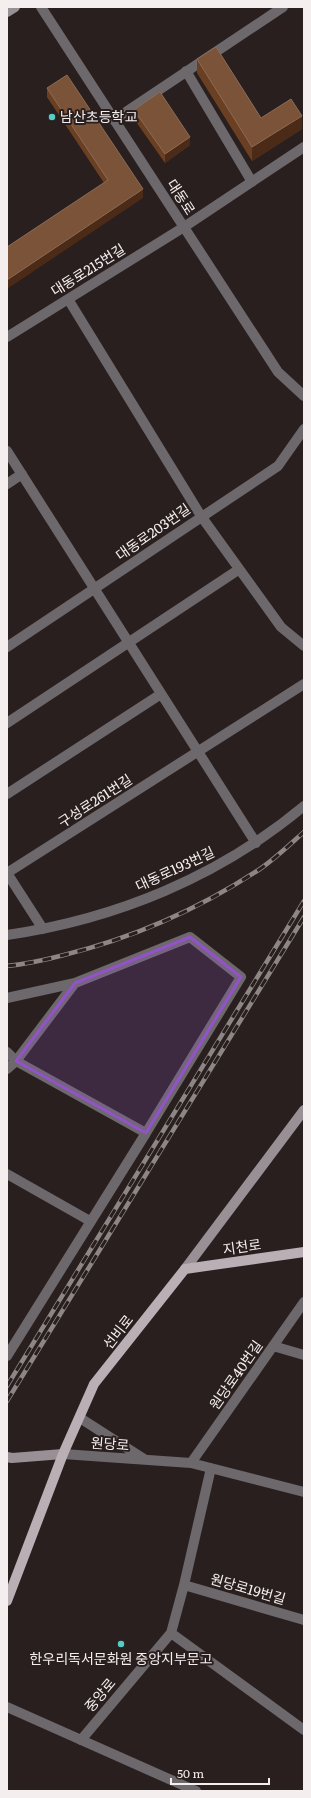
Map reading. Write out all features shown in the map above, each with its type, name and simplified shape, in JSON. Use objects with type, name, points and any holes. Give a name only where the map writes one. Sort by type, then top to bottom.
[{"type":"main road","points":[[7,12],[15,7]]},
{"type":"main road","name":"선비로","points":[[7,1601],[63,1454],[94,1384],[185,1269],[304,1110]]},
{"type":"main road","name":"지천로","points":[[185,1269],[304,1252]]},
{"type":"main road","name":"원당로","points":[[7,1457],[12,1458],[63,1454]]},
{"type":"street","name":"대동로","points":[[41,7],[278,372],[304,396]]},
{"type":"street","points":[[114,120],[283,7]]},
{"type":"street","points":[[186,71],[252,182]]},
{"type":"street","name":"대동로215번길","points":[[7,337],[184,227],[304,147]]},
{"type":"street","points":[[68,299],[201,516],[238,570],[281,627],[304,646]]},
{"type":"street","name":"대동로203번길","points":[[7,647],[95,590],[201,516],[278,466],[304,428]]},
{"type":"street","points":[[7,451],[256,843]]},
{"type":"street","points":[[7,484],[22,474]]},
{"type":"street","points":[[7,723],[129,644],[238,570]]},
{"type":"street","name":"구성로261번길","points":[[7,873],[304,684]]},
{"type":"street","points":[[7,794],[162,694]]},
{"type":"street","name":"대동로193번길","points":[[7,935],[43,929],[121,909],[159,894],[199,876],[256,843],[304,806]]},
{"type":"street","points":[[7,873],[43,929]]},
{"type":"street","points":[[7,998],[75,983],[190,937],[241,977],[146,1133],[10,1344],[7,1356]]},
{"type":"street","points":[[7,1069],[16,1061],[75,983]]},
{"type":"street","points":[[7,1052],[16,1061],[146,1133]]},
{"type":"street","points":[[7,1174],[90,1221]]},
{"type":"street","name":"원당로40번길","points":[[192,1464],[304,1302]]},
{"type":"street","points":[[273,1346],[304,1354]]},
{"type":"street","points":[[80,1418],[146,1460]]},
{"type":"street","name":"원당로","points":[[63,1454],[192,1464],[304,1492]]},
{"type":"street","points":[[211,1468],[184,1586],[171,1633],[304,1730]]},
{"type":"street","name":"원당로19번길","points":[[184,1586],[304,1620]]},
{"type":"street","name":"중앙로","points":[[81,1740],[171,1633]]},
{"type":"street","points":[[7,1707],[196,1791]]},
{"type":"highlighted area","points":[[190,937],[241,977],[146,1133],[16,1061],[75,983]]},
{"type":"building","points":[[216,47],[261,118],[291,99],[302,116],[252,147],[197,59]]},
{"type":"building","points":[[67,75],[143,189],[7,280],[7,247],[108,180],[47,88]]},
{"type":"building","points":[[160,92],[190,137],[165,154],[134,110]]},
{"type":"railway","points":[[7,966],[57,957],[90,948],[164,921],[211,898],[257,871],[304,832]]},
{"type":"railway","points":[[7,1386],[304,901]]},
{"type":"railway","points":[[7,1401],[304,917]]},
{"type":"place","name":"남산초등학교","points":[[52,117]]},
{"type":"place","name":"한우리독서문화원 중앙지부문고","points":[[121,1644]]}]
